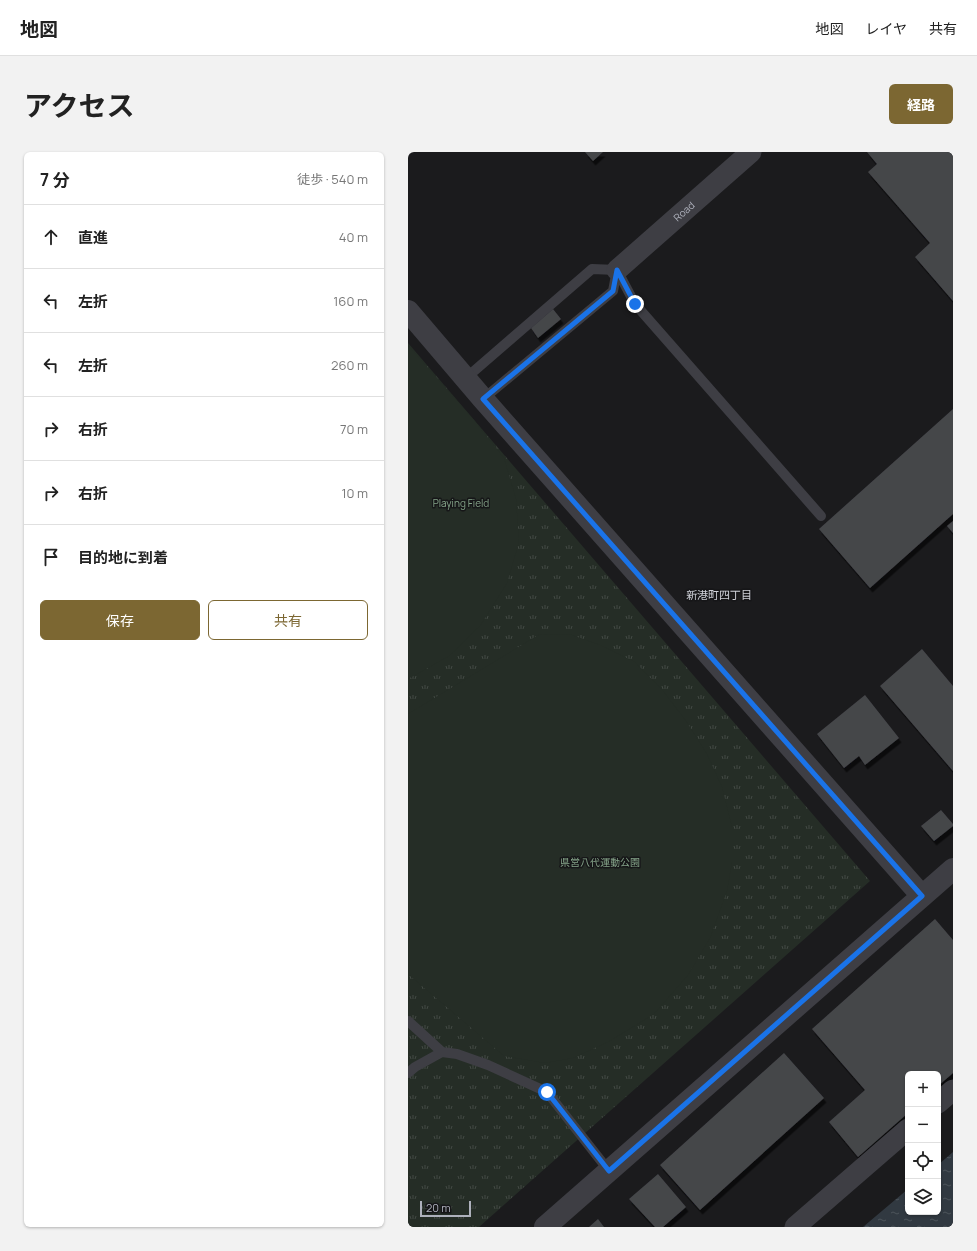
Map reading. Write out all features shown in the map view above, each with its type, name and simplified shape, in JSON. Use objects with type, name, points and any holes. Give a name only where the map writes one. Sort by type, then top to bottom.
[{"type":"street","name":"Road","points":[[617,270],[751,152]]},
{"type":"street","points":[[408,311],[483,399],[922,896]]},
{"type":"street","points":[[545,1227],[953,869]]},
{"type":"street","points":[[941,1100],[953,1090]]},
{"type":"street","points":[[795,1227],[905,1132]]},
{"type":"lane","points":[[483,399],[613,291],[617,270],[748,152]]},
{"type":"lane","points":[[466,378],[592,269],[617,270]]},
{"type":"lane","points":[[617,270],[635,304],[821,516]]},
{"type":"lane","points":[[408,1022],[442,1052],[457,1054],[494,1068],[547,1092],[609,1171]]},
{"type":"lane","points":[[408,1073],[415,1067],[442,1052]]},
{"type":"green space","name":"県営八代運動公園","points":[[408,343],[870,881],[479,1227],[408,1227]]},
{"type":"green space","name":"Playing Field","points":[[408,345],[474,420],[504,458],[516,499],[519,542],[507,583],[480,626],[449,656],[408,679]]},
{"type":"green space","points":[[540,634],[572,635],[600,645],[635,662],[664,692],[686,721],[707,754],[722,787],[732,827],[732,862],[727,891],[710,938],[688,975],[654,1014],[608,1042],[573,1058],[545,1063],[504,1056],[408,974],[408,714]]},
{"type":"water","points":[[953,1152],[953,1227],[863,1227],[905,1192],[905,1215],[941,1215],[941,1162]]},
{"type":"building","points":[[585,152],[603,152],[593,161]]},
{"type":"building","points":[[867,152],[953,152],[953,301],[915,257],[930,243],[868,172],[877,164]]},
{"type":"building","points":[[553,309],[561,319],[538,338],[531,328]]},
{"type":"building","points":[[953,409],[953,514],[870,588],[819,529]]},
{"type":"building","points":[[953,521],[953,533],[947,526]]},
{"type":"building","points":[[922,649],[953,686],[953,771],[880,686]]},
{"type":"building","points":[[865,695],[899,738],[865,765],[859,756],[844,768],[817,734]]},
{"type":"building","points":[[941,810],[953,826],[934,841],[921,826]]},
{"type":"building","points":[[935,919],[953,940],[953,1073],[941,1083],[941,1071],[905,1071],[905,1116],[858,1157],[829,1122],[865,1090],[812,1029]]},
{"type":"building","points":[[784,1053],[824,1098],[700,1210],[660,1165]]},
{"type":"building","points":[[658,1174],[686,1207],[663,1227],[655,1227],[629,1199]]},
{"type":"building","points":[[598,1219],[604,1227],[589,1227]]},
{"type":"district","name":"新港町四丁目","points":[[719,594]]},
{"type":"route","points":[[547,1092],[609,1171],[922,896],[483,399],[613,291],[617,270],[635,304]]}]
